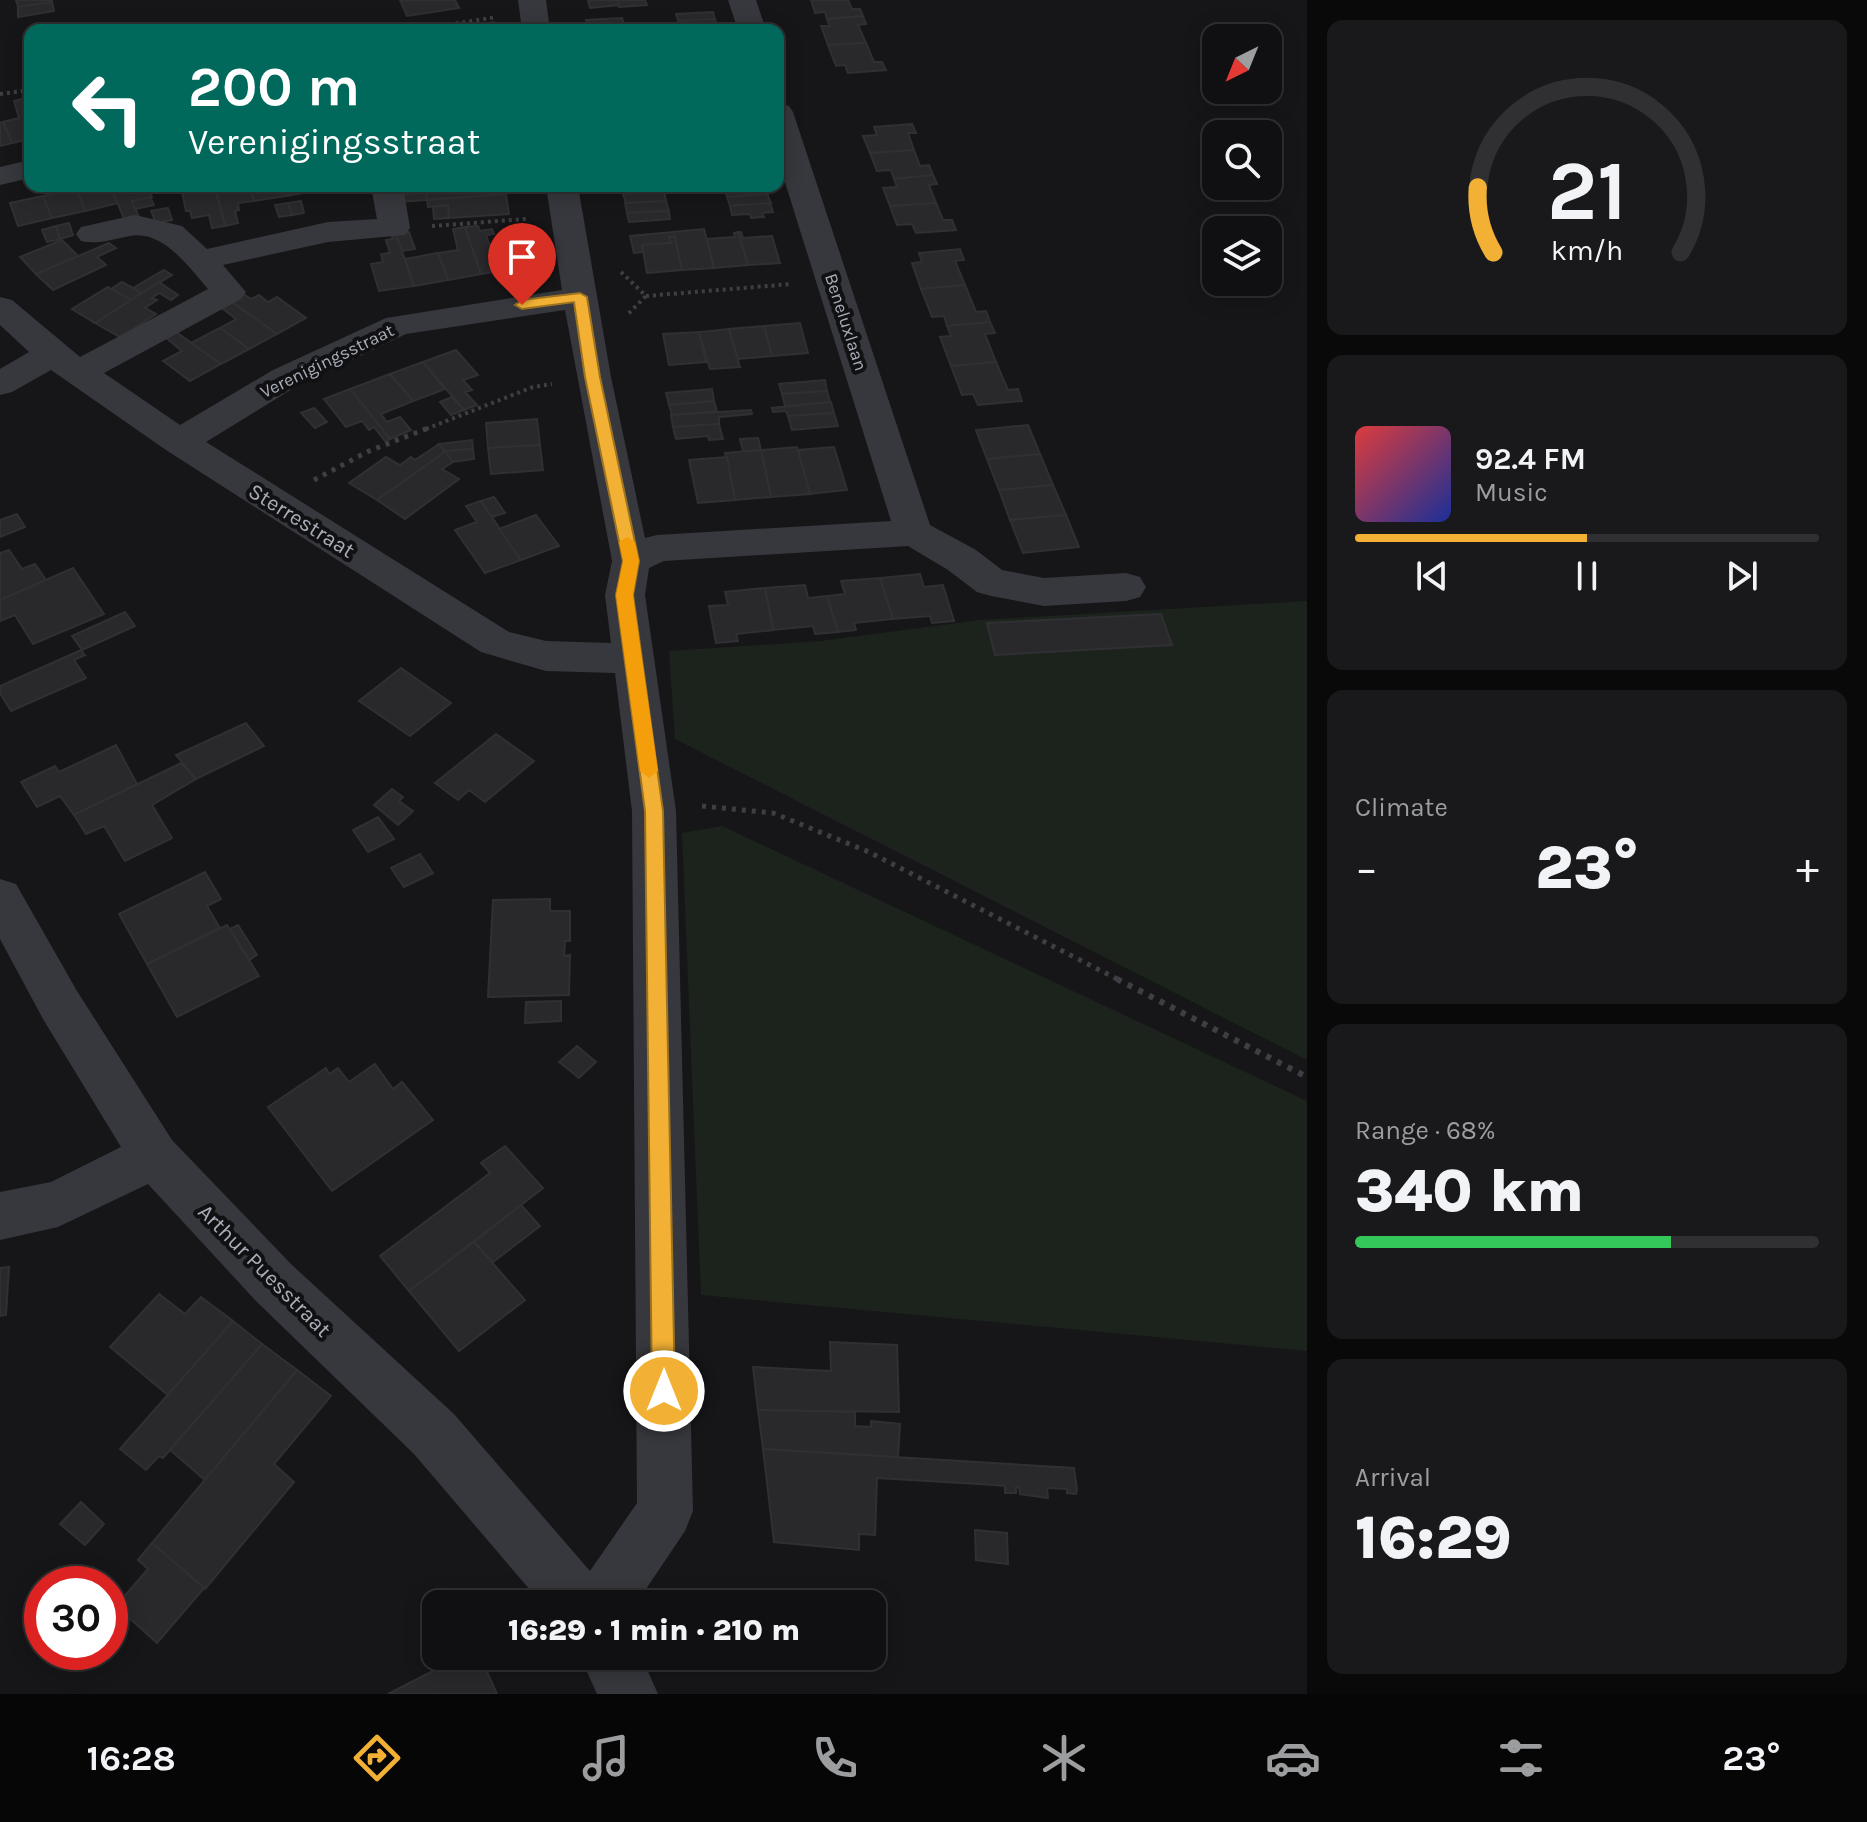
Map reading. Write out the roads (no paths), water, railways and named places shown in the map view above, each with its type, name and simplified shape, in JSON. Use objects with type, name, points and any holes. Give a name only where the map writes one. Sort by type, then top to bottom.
[{"type":"street","points":[[742,0],[750,24]]},
{"type":"street","name":"Beneluxlaan","points":[[784,130],[914,533]]},
{"type":"street","points":[[0,176],[24,170]]},
{"type":"street","points":[[200,260],[328,232],[394,228],[388,192]]},
{"type":"street","points":[[565,200],[593,377],[631,561],[625,595],[654,811],[665,1511],[611,1590]]},
{"type":"street","points":[[0,384],[66,363],[229,292],[171,233],[135,225],[92,234]]},
{"type":"street","name":"Verenigingsstraat","points":[[179,442],[285,378],[398,325],[580,297]]},
{"type":"street","name":"Sterrestraat","points":[[0,307],[66,363],[179,442],[481,633],[516,651],[547,658],[633,658]]},
{"type":"street","points":[[631,561],[657,548],[914,533],[962,560],[991,582],[1044,592],[1126,587]]},
{"type":"street","name":"Arthur Puesstraat","points":[[0,897],[60,1005],[154,1156],[274,1283],[434,1434],[568,1590]]},
{"type":"street","points":[[0,1216],[58,1204],[154,1156]]},
{"type":"street","points":[[617,1670],[628,1694]]}]
